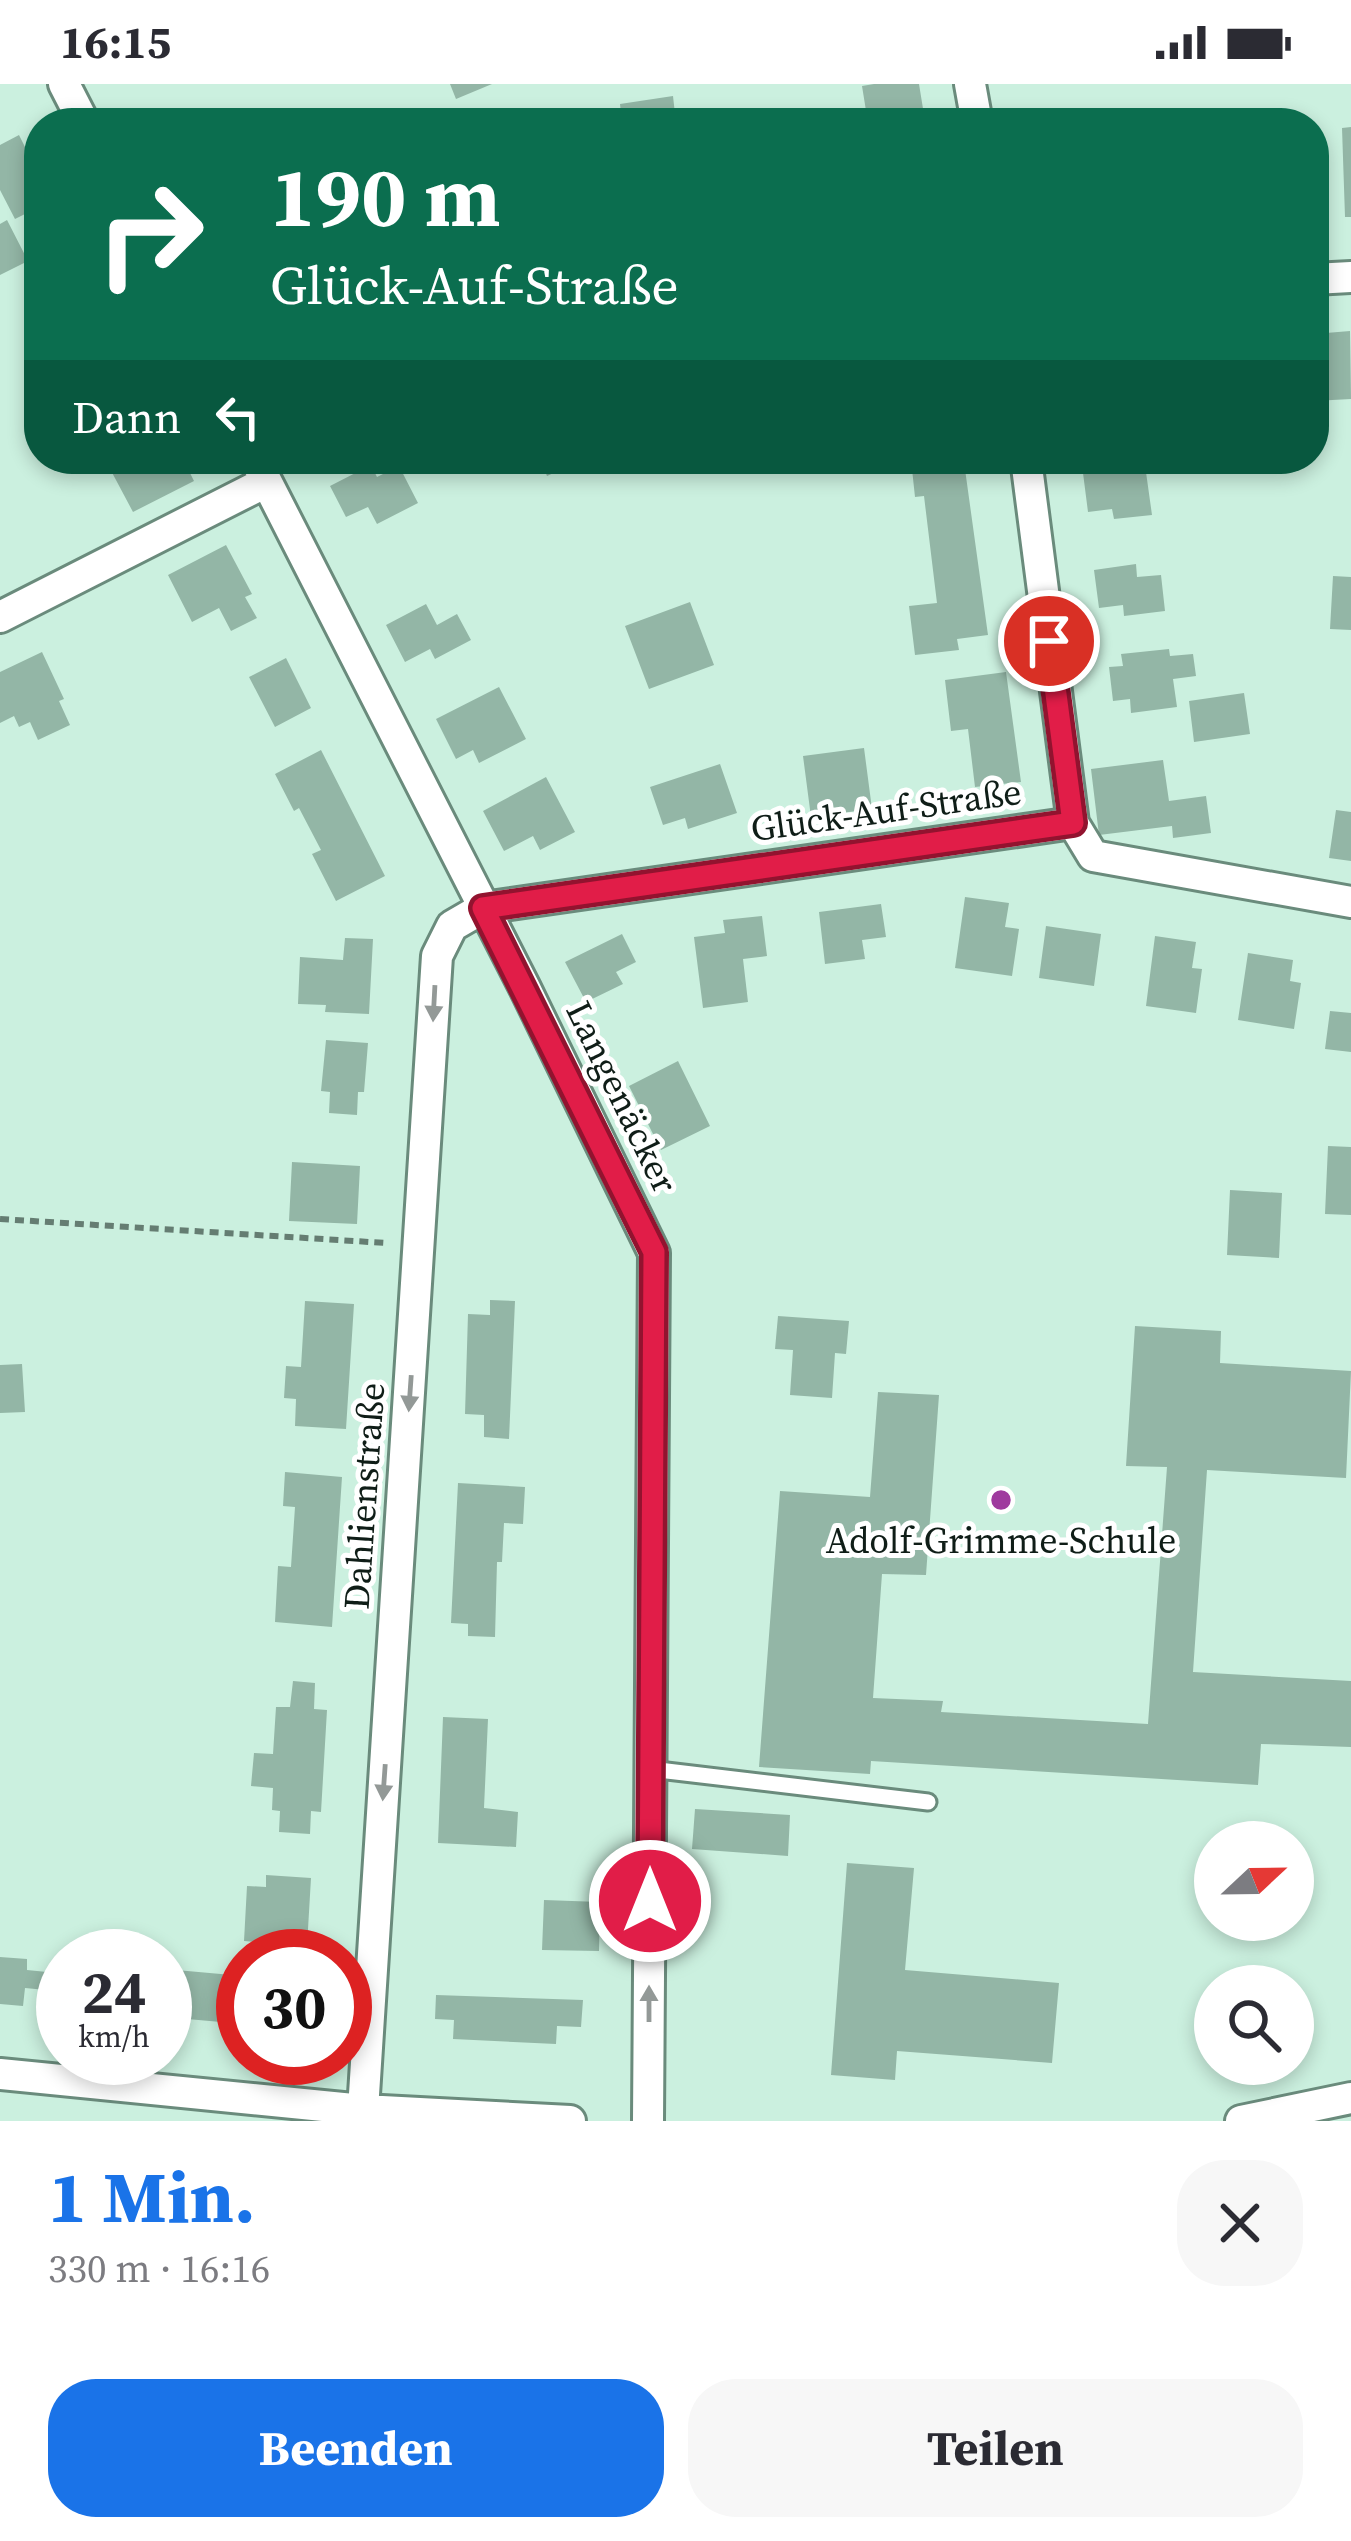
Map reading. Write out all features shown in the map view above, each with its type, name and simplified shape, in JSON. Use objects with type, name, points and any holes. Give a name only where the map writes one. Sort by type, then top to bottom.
[{"type":"street","points":[[0,617],[256,474]]},
{"type":"street","name":"Langenäcker","points":[[263,474],[654,1252],[648,2121]]},
{"type":"street","points":[[1028,474],[1073,823]]},
{"type":"street","name":"Glück-Auf-Straße","points":[[483,908],[1073,823],[1093,856],[1351,902]]},
{"type":"street","name":"Dahlienstraße","points":[[363,2110],[437,956],[452,926],[483,908]]},
{"type":"street","points":[[0,2074],[363,2110],[570,2121]]},
{"type":"street","points":[[1244,2121],[1351,2098]]},
{"type":"lane","points":[[650,1769],[928,1802]]},
{"type":"path","points":[[0,1219],[419,1246]]},
{"type":"building","points":[[450,84],[492,84],[456,99]]},
{"type":"building","points":[[919,84],[923,108],[866,108],[862,86]]},
{"type":"building","points":[[673,96],[674,108],[620,108],[620,104]]},
{"type":"building","points":[[1351,127],[1351,217],[1345,217],[1342,128]]},
{"type":"building","points":[[19,135],[24,145],[24,214],[15,219],[0,190],[0,145]]},
{"type":"building","points":[[7,220],[24,253],[24,263],[0,275],[0,224]]},
{"type":"building","points":[[1350,331],[1351,399],[1329,400],[1329,333]]},
{"type":"building","points":[[113,474],[190,474],[194,481],[133,512]]},
{"type":"building","points":[[353,474],[403,474],[418,503],[377,524],[368,507],[346,517],[330,486]]},
{"type":"building","points":[[913,474],[966,474],[988,635],[957,639],[959,650],[915,655],[909,606],[937,603],[924,496],[915,497]]},
{"type":"building","points":[[1083,474],[1146,474],[1152,515],[1114,519],[1112,509],[1088,512]]},
{"type":"building","points":[[226,545],[252,594],[245,597],[257,618],[231,631],[219,608],[192,622],[168,575]]},
{"type":"building","points":[[1136,564],[1137,577],[1161,575],[1165,611],[1124,616],[1123,605],[1099,608],[1094,570]]},
{"type":"building","points":[[1333,576],[1351,577],[1351,630],[1330,629]]},
{"type":"building","points":[[690,602],[714,665],[649,689],[625,626]]},
{"type":"building","points":[[426,604],[437,625],[457,614],[471,640],[435,659],[430,649],[405,662],[386,625]]},
{"type":"building","points":[[1169,649],[1170,656],[1193,654],[1196,676],[1173,679],[1177,707],[1131,713],[1130,699],[1113,701],[1109,667],[1123,666],[1121,654]]},
{"type":"building","points":[[42,652],[64,699],[59,701],[70,725],[38,740],[30,722],[19,727],[14,716],[0,723],[0,672]]},
{"type":"building","points":[[286,658],[311,708],[275,727],[249,677]]},
{"type":"building","points":[[1006,672],[1021,782],[975,787],[968,729],[951,731],[945,680]]},
{"type":"building","points":[[499,687],[526,739],[479,763],[473,750],[456,759],[436,719]]},
{"type":"building","points":[[1244,693],[1250,734],[1194,742],[1189,701]]},
{"type":"building","points":[[864,748],[872,809],[811,817],[803,756]]},
{"type":"building","points":[[321,750],[385,876],[336,901],[312,854],[321,850],[275,774]]},
{"type":"building","points":[[1163,760],[1169,801],[1206,796],[1211,833],[1173,838],[1172,826],[1099,835],[1091,769]]},
{"type":"building","points":[[720,764],[737,813],[688,829],[685,818],[663,825],[650,787]]},
{"type":"building","points":[[546,777],[575,832],[540,850],[533,836],[504,851],[483,811]]},
{"type":"building","points":[[1336,810],[1351,812],[1351,861],[1329,858]]},
{"type":"building","points":[[965,897],[1009,903],[1005,927],[1019,929],[1012,976],[955,968]]},
{"type":"building","points":[[881,904],[886,937],[862,940],[865,959],[825,964],[819,912]]},
{"type":"building","points":[[762,916],[767,956],[743,959],[748,1002],[703,1008],[694,937],[725,933],[723,920]]},
{"type":"building","points":[[1046,926],[1101,934],[1094,986],[1039,978]]},
{"type":"building","points":[[622,934],[636,962],[616,972],[623,984],[586,1002],[565,962]]},
{"type":"building","points":[[1155,936],[1196,942],[1192,968],[1202,969],[1196,1013],[1146,1006]]},
{"type":"building","points":[[345,938],[373,939],[369,1014],[325,1012],[326,1005],[298,1004],[300,957],[343,960]]},
{"type":"building","points":[[1248,953],[1293,960],[1290,981],[1301,983],[1294,1029],[1238,1020]]},
{"type":"building","points":[[1330,1011],[1351,1013],[1351,1052],[1325,1049]]},
{"type":"building","points":[[326,1040],[368,1043],[357,1115],[329,1113],[330,1092],[321,1091]]},
{"type":"building","points":[[678,1061],[710,1126],[661,1150],[629,1086]]},
{"type":"building","points":[[1328,1146],[1351,1147],[1351,1215],[1325,1214]]},
{"type":"building","points":[[292,1162],[360,1166],[357,1224],[289,1221]]},
{"type":"building","points":[[1230,1190],[1282,1193],[1279,1258],[1227,1255]]},
{"type":"building","points":[[490,1300],[515,1301],[509,1439],[484,1437],[484,1415],[465,1414],[468,1314],[490,1315]]},
{"type":"building","points":[[305,1301],[354,1304],[346,1429],[295,1426],[296,1399],[284,1398],[286,1366],[301,1367]]},
{"type":"building","points":[[778,1316],[849,1321],[846,1354],[835,1353],[832,1398],[790,1395],[793,1350],[775,1349]]},
{"type":"building","points":[[1135,1326],[1221,1331],[1220,1363],[1351,1371],[1346,1478],[1207,1470],[1193,1672],[1351,1681],[1351,1747],[1261,1744],[1258,1785],[871,1761],[870,1774],[759,1767],[780,1491],[870,1497],[878,1392],[939,1395],[926,1575],[882,1574],[873,1698],[943,1701],[941,1712],[1148,1724],[1167,1467],[1126,1466]]},
{"type":"building","points":[[22,1364],[25,1412],[0,1413],[0,1365]]},
{"type":"building","points":[[285,1472],[342,1477],[332,1627],[275,1622],[278,1566],[291,1567],[295,1507],[283,1506]]},
{"type":"building","points":[[458,1483],[525,1487],[523,1524],[504,1523],[502,1562],[497,1562],[495,1637],[468,1636],[468,1624],[451,1623]]},
{"type":"building","points":[[293,1681],[315,1683],[314,1709],[327,1710],[321,1812],[311,1811],[310,1834],[279,1832],[280,1811],[272,1810],[273,1788],[251,1786],[254,1753],[273,1754],[276,1707],[290,1707]]},
{"type":"building","points":[[443,1717],[488,1719],[484,1808],[518,1812],[516,1847],[438,1843]]},
{"type":"building","points":[[695,1809],[790,1815],[788,1856],[692,1849]]},
{"type":"building","points":[[847,1863],[914,1868],[905,1970],[1059,1983],[1052,2063],[897,2051],[895,2080],[831,2075]]},
{"type":"building","points":[[266,1875],[311,1878],[308,1929],[245,1929],[247,1886],[266,1887]]},
{"type":"building","points":[[544,1900],[600,1902],[599,1951],[542,1950]]},
{"type":"building","points":[[0,1957],[27,1959],[27,1970],[36,1971],[36,1989],[25,1988],[23,2006],[0,2004]]},
{"type":"building","points":[[192,1971],[216,1974],[216,2022],[192,2019]]},
{"type":"building","points":[[436,1995],[583,2000],[581,2027],[557,2026],[556,2044],[453,2039],[454,2020],[435,2019]]},
{"type":"place","name":"Adolf-Grimme-Schule","points":[[1001,1500]]},
{"type":"route","points":[[650,1901],[654,1252],[483,908],[1073,823],[1049,641]]}]
